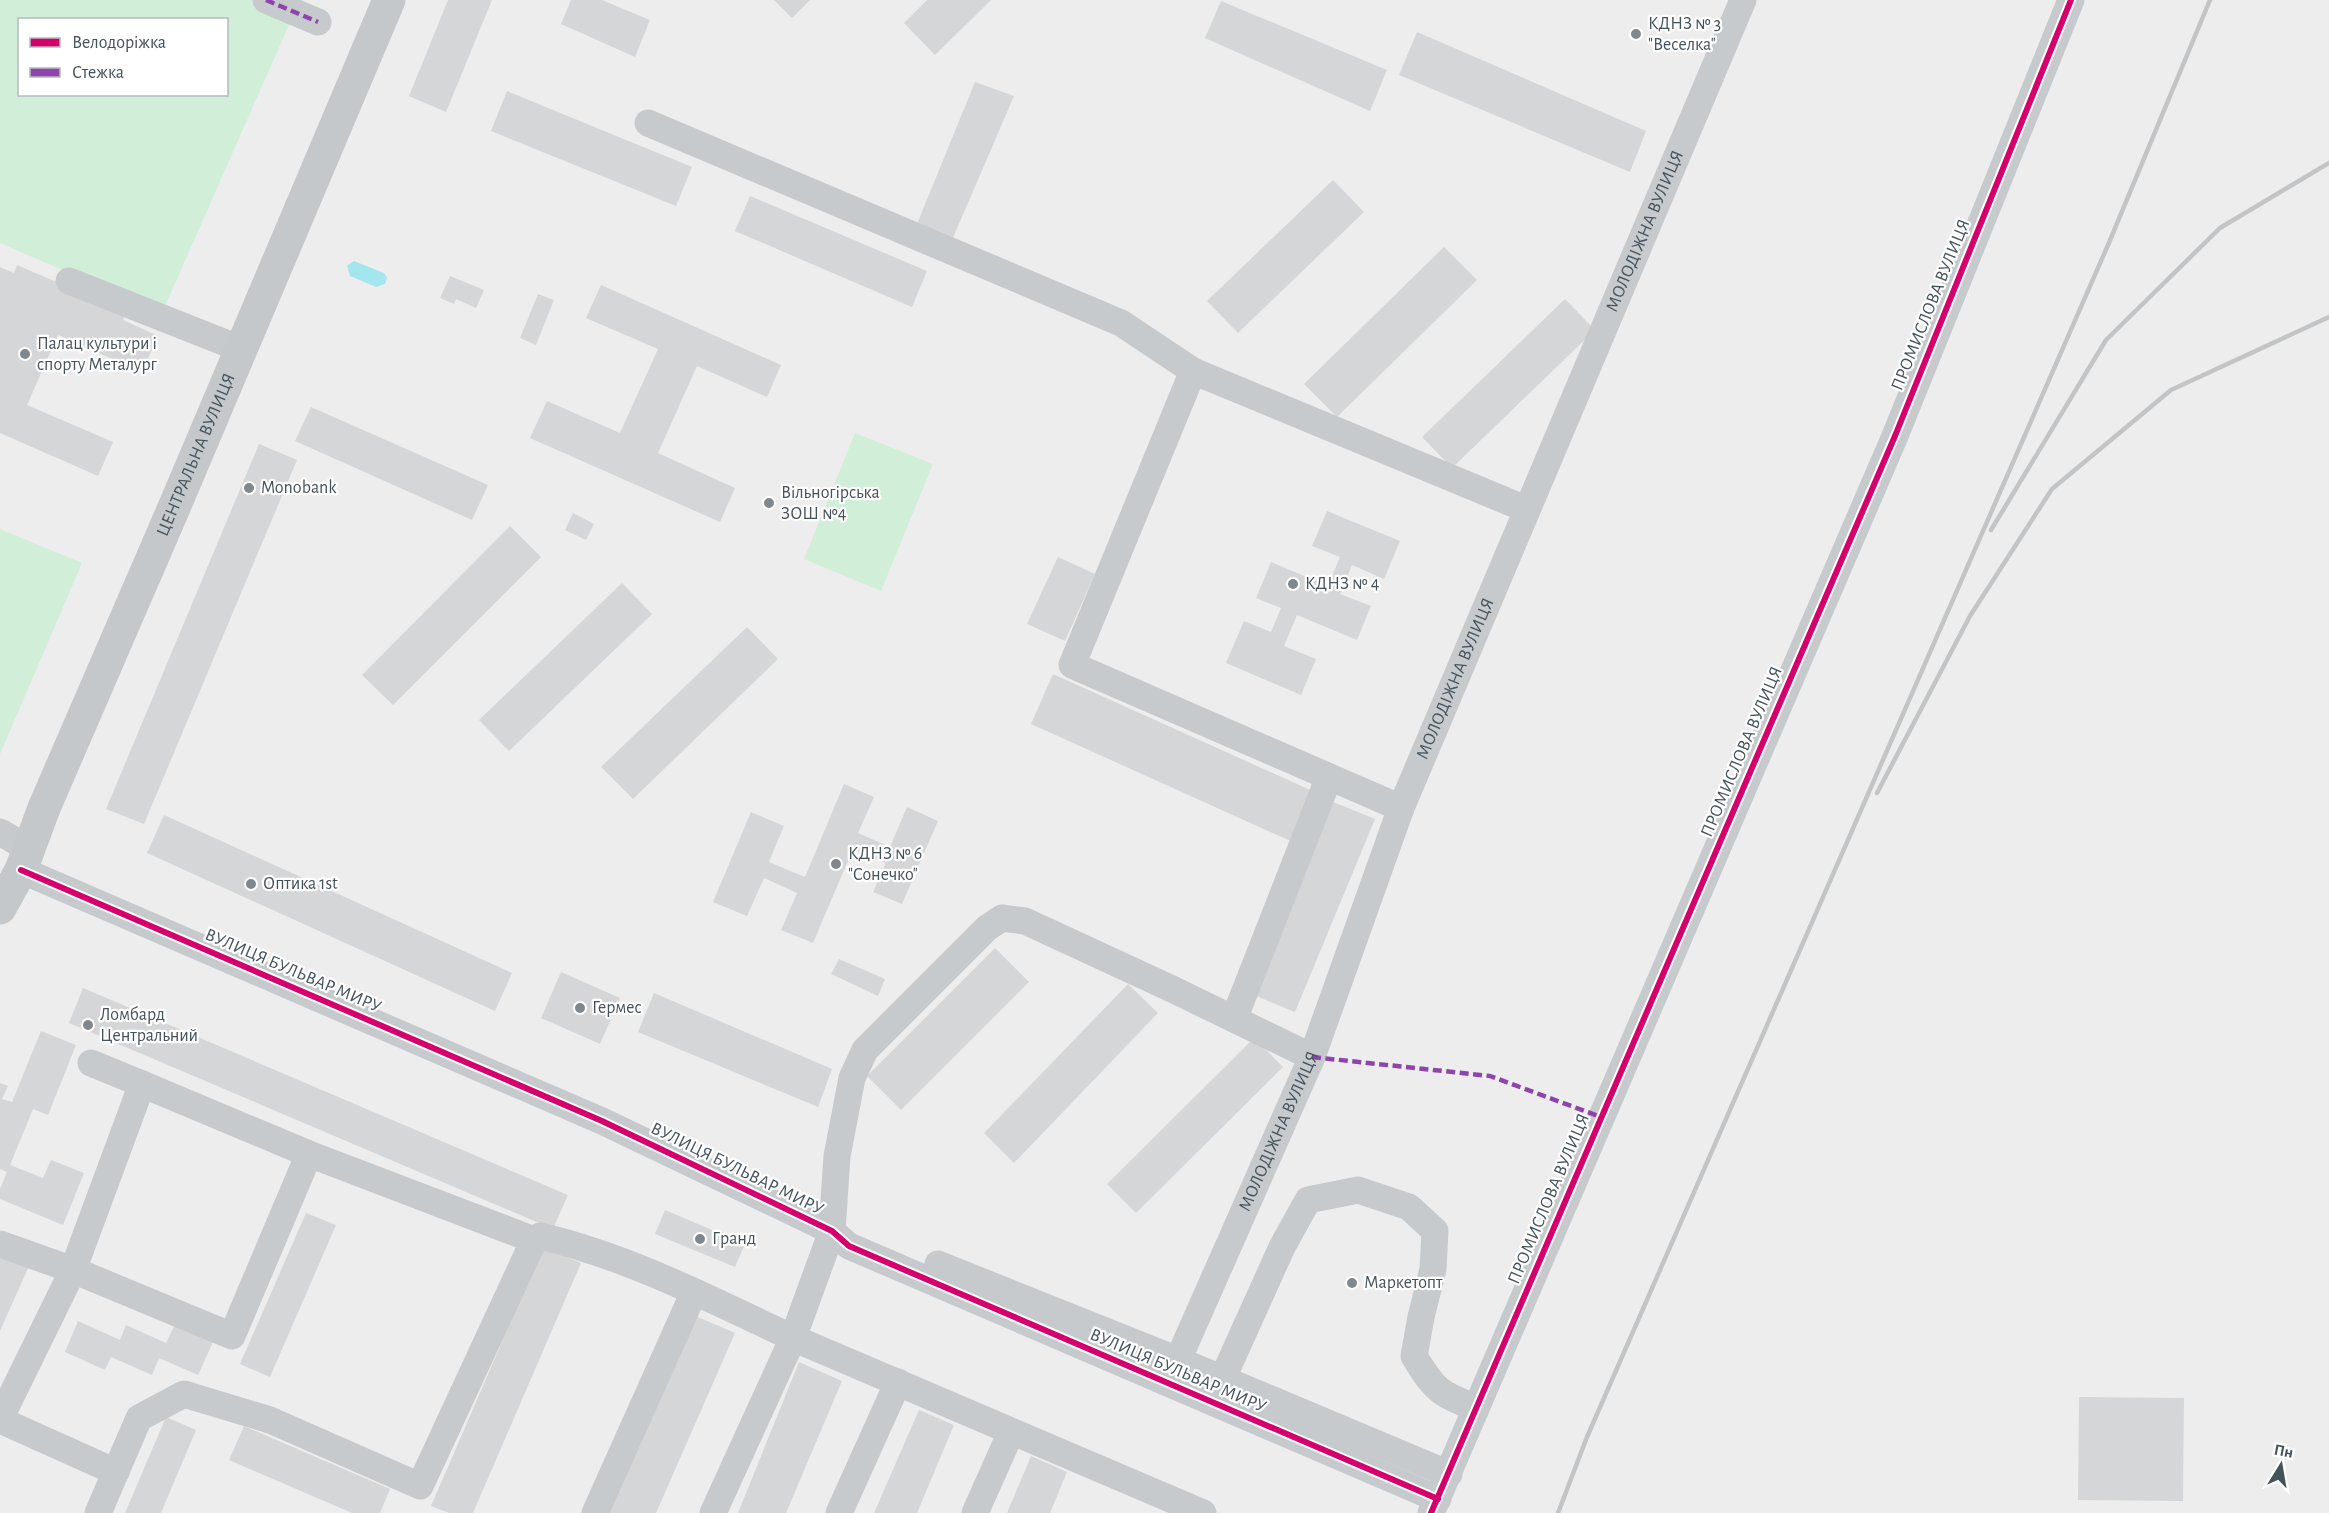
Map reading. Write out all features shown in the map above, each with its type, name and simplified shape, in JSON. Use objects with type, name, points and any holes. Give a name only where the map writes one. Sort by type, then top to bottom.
[{"type":"main road","name":"ЦЕНТРАЛЬНА ВУЛИЦЯ","points":[[12,880],[241,349],[388,0]]},
{"type":"street","points":[[266,0],[318,22]]},
{"type":"street","name":"МОЛОДІЖНА ВУЛИЦЯ","points":[[1178,1360],[1312,1057],[1401,808],[1743,0]]},
{"type":"street","name":"ПРОМИСЛОВА ВУЛИЦЯ","points":[[1435,1506],[1895,435],[2071,0]]},
{"type":"street","points":[[648,123],[1121,324],[1193,371],[1526,509]]},
{"type":"street","points":[[69,281],[241,349]]},
{"type":"street","points":[[1193,371],[1072,665],[1401,808]]},
{"type":"street","points":[[1234,1019],[1329,777]]},
{"type":"street","name":"ВУЛИЦЯ БУЛЬВАР МИРУ","points":[[0,832],[12,880],[602,1121],[832,1231],[849,1246],[1435,1506]]},
{"type":"street","points":[[713,1513],[793,1338],[832,1231],[837,1156],[852,1078],[865,1050],[987,928],[1002,918],[1025,921],[1312,1057]]},
{"type":"street","points":[[91,1063],[309,1154],[534,1239]]},
{"type":"street","points":[[116,1472],[0,1419],[73,1270],[142,1084]]},
{"type":"street","points":[[0,1244],[73,1270],[232,1336],[309,1154]]},
{"type":"street","points":[[1222,1380],[1282,1247],[1308,1200],[1358,1190],[1409,1207],[1435,1231],[1433,1269],[1414,1356],[1430,1383],[1448,1397],[1476,1408]]},
{"type":"street","name":"ВУЛИЦЯ БУЛЬВАР МИРУ","points":[[832,1231],[857,1232],[1178,1360],[1449,1474]]},
{"type":"street","points":[[98,1513],[139,1418],[184,1394],[270,1420],[420,1486],[534,1239],[540,1236],[575,1244],[641,1267],[793,1338],[1011,1432],[1158,1504],[1203,1513]]},
{"type":"street","points":[[595,1513],[694,1292]]},
{"type":"street","points":[[839,1513],[898,1382]]},
{"type":"street","points":[[975,1513],[1011,1432]]},
{"type":"green space","points":[[0,0],[300,0],[162,313],[0,243]]},
{"type":"green space","points":[[855,433],[933,464],[881,591],[804,559]]},
{"type":"green space","points":[[0,529],[82,563],[0,754]]},
{"type":"water","points":[[354,261],[384,273],[387,278],[385,284],[376,287],[350,276],[347,266]]},
{"type":"building","points":[[448,0],[492,0],[446,112],[409,96]]},
{"type":"building","points":[[571,0],[602,0],[650,20],[635,57],[561,24]]},
{"type":"building","points":[[774,0],[810,0],[792,18]]},
{"type":"building","points":[[927,0],[991,0],[935,55],[904,23]]},
{"type":"building","points":[[1221,1],[1387,70],[1370,111],[1205,38]]},
{"type":"building","points":[[1417,32],[1646,131],[1630,172],[1399,75]]},
{"type":"building","points":[[975,82],[1014,96],[952,240],[917,224]]},
{"type":"building","points":[[507,91],[692,167],[676,206],[491,131]]},
{"type":"building","points":[[1333,180],[1364,212],[1238,333],[1207,301]]},
{"type":"building","points":[[750,196],[927,271],[912,307],[735,231]]},
{"type":"building","points":[[1444,247],[1477,280],[1337,417],[1304,384]]},
{"type":"building","name":"Палац культури і спорту Металург","points":[[17,265],[126,312],[123,320],[158,336],[142,372],[58,335],[27,405],[113,442],[98,476],[0,433],[0,267],[14,273]]},
{"type":"building","points":[[450,276],[484,290],[476,308],[456,299],[454,304],[440,298]]},
{"type":"building","points":[[601,285],[781,365],[767,397],[697,366],[658,453],[735,488],[720,522],[530,438],[547,401],[620,433],[658,349],[586,318]]},
{"type":"building","points":[[538,294],[554,300],[536,345],[520,338]]},
{"type":"building","points":[[1565,299],[1595,330],[1452,468],[1422,437]]},
{"type":"building","points":[[311,407],[488,485],[472,520],[295,441]]},
{"type":"building","points":[[259,444],[297,460],[144,824],[106,809]]},
{"type":"building","points":[[1327,511],[1400,541],[1384,579],[1352,565],[1340,594],[1371,606],[1357,640],[1297,615],[1284,646],[1316,659],[1301,695],[1226,663],[1244,621],[1271,632],[1281,608],[1256,598],[1271,562],[1328,586],[1340,557],[1312,546]]},
{"type":"building","points":[[573,513],[594,524],[586,540],[565,530]]},
{"type":"building","points":[[510,526],[541,557],[393,705],[362,675]]},
{"type":"building","points":[[1058,557],[1095,574],[1065,641],[1027,624]]},
{"type":"building","points":[[622,583],[652,614],[509,751],[479,720]]},
{"type":"building","points":[[747,627],[778,659],[633,799],[601,767]]},
{"type":"building","points":[[1053,674],[1317,793],[1295,843],[1031,724]]},
{"type":"building","points":[[844,784],[874,797],[858,833],[890,847],[907,807],[938,821],[902,904],[873,892],[886,863],[853,849],[813,943],[781,930],[797,893],[764,878],[747,916],[713,902],[751,812],[784,826],[769,862],[805,877]]},
{"type":"building","points":[[1331,801],[1375,819],[1295,1012],[1251,994]]},
{"type":"building","points":[[164,815],[512,973],[495,1011],[147,853]]},
{"type":"building","points":[[995,948],[1029,982],[901,1110],[867,1076]]},
{"type":"building","points":[[839,959],[885,979],[878,996],[831,974]]},
{"type":"building","name":"Гермес","points":[[561,972],[620,998],[600,1044],[541,1018]]},
{"type":"building","points":[[1128,984],[1158,1013],[1014,1163],[984,1133]]},
{"type":"building","points":[[83,988],[568,1195],[553,1229],[69,1023]]},
{"type":"building","points":[[654,993],[832,1069],[818,1107],[638,1032]]},
{"type":"building","points":[[41,1031],[76,1045],[48,1115],[33,1109],[10,1165],[43,1178],[51,1160],[84,1173],[63,1225],[0,1199],[0,1189],[7,1172],[0,1169],[0,1083],[8,1086],[2,1099],[12,1102]]},
{"type":"building","points":[[1254,1038],[1283,1067],[1136,1213],[1107,1184]]},
{"type":"building","name":"Гранд","points":[[665,1210],[745,1244],[735,1267],[655,1234]]},
{"type":"building","points":[[306,1213],[336,1225],[270,1377],[240,1364]]},
{"type":"building","points":[[543,1247],[581,1263],[473,1513],[449,1513],[431,1506]]},
{"type":"building","points":[[0,1253],[29,1266],[0,1331]]},
{"type":"building","points":[[691,1314],[735,1333],[656,1513],[604,1513]]},
{"type":"building","points":[[78,1321],[120,1340],[126,1325],[166,1343],[175,1324],[213,1342],[198,1375],[159,1358],[152,1375],[111,1357],[105,1370],[65,1352]]},
{"type":"building","points":[[799,1362],[842,1381],[786,1513],[738,1513]]},
{"type":"building","points":[[2079,1397],[2184,1398],[2183,1501],[2078,1500]]},
{"type":"building","points":[[919,1410],[954,1425],[917,1513],[874,1513]]},
{"type":"building","points":[[166,1417],[196,1430],[161,1513],[125,1513]]},
{"type":"building","points":[[244,1426],[390,1489],[380,1513],[352,1513],[229,1460]]},
{"type":"building","points":[[1031,1456],[1067,1472],[1050,1513],[1007,1513]]},
{"type":"railway","points":[[1558,1513],[1587,1437],[2108,245],[2210,0]]},
{"type":"railway","points":[[1991,530],[2106,340],[2220,228],[2329,163]]},
{"type":"railway","points":[[1877,793],[1970,616],[2052,489],[2171,390],[2329,317]]},
{"type":"marked path","points":[[266,0],[318,22]]},
{"type":"marked path","points":[[1312,1057],[1490,1076],[1601,1117]]},
{"type":"cycle path","points":[[1431,1513],[1895,436],[2071,0]]},
{"type":"cycle path","points":[[21,870],[602,1121],[832,1231],[849,1246],[1438,1499]]},
{"type":"place","name":"КДНЗ № 3 \"Веселка\"","points":[[1636,34]]},
{"type":"place","name":"Палац культури і спорту Металург","points":[[25,354]]},
{"type":"place","name":"Monobank","points":[[249,488]]},
{"type":"place","name":"Вільногірська ЗОШ №4","points":[[769,503]]},
{"type":"place","name":"КДНЗ № 4","points":[[1293,584]]},
{"type":"place","name":"КДНЗ № 6 \"Сонечко\"","points":[[836,864]]},
{"type":"place","name":"Оптика 1st","points":[[251,884]]},
{"type":"place","name":"Гермес","points":[[580,1008]]},
{"type":"place","name":"Ломбард Центральний","points":[[88,1025]]},
{"type":"place","name":"Гранд","points":[[700,1239]]},
{"type":"place","name":"Маркетопт","points":[[1352,1283]]}]
